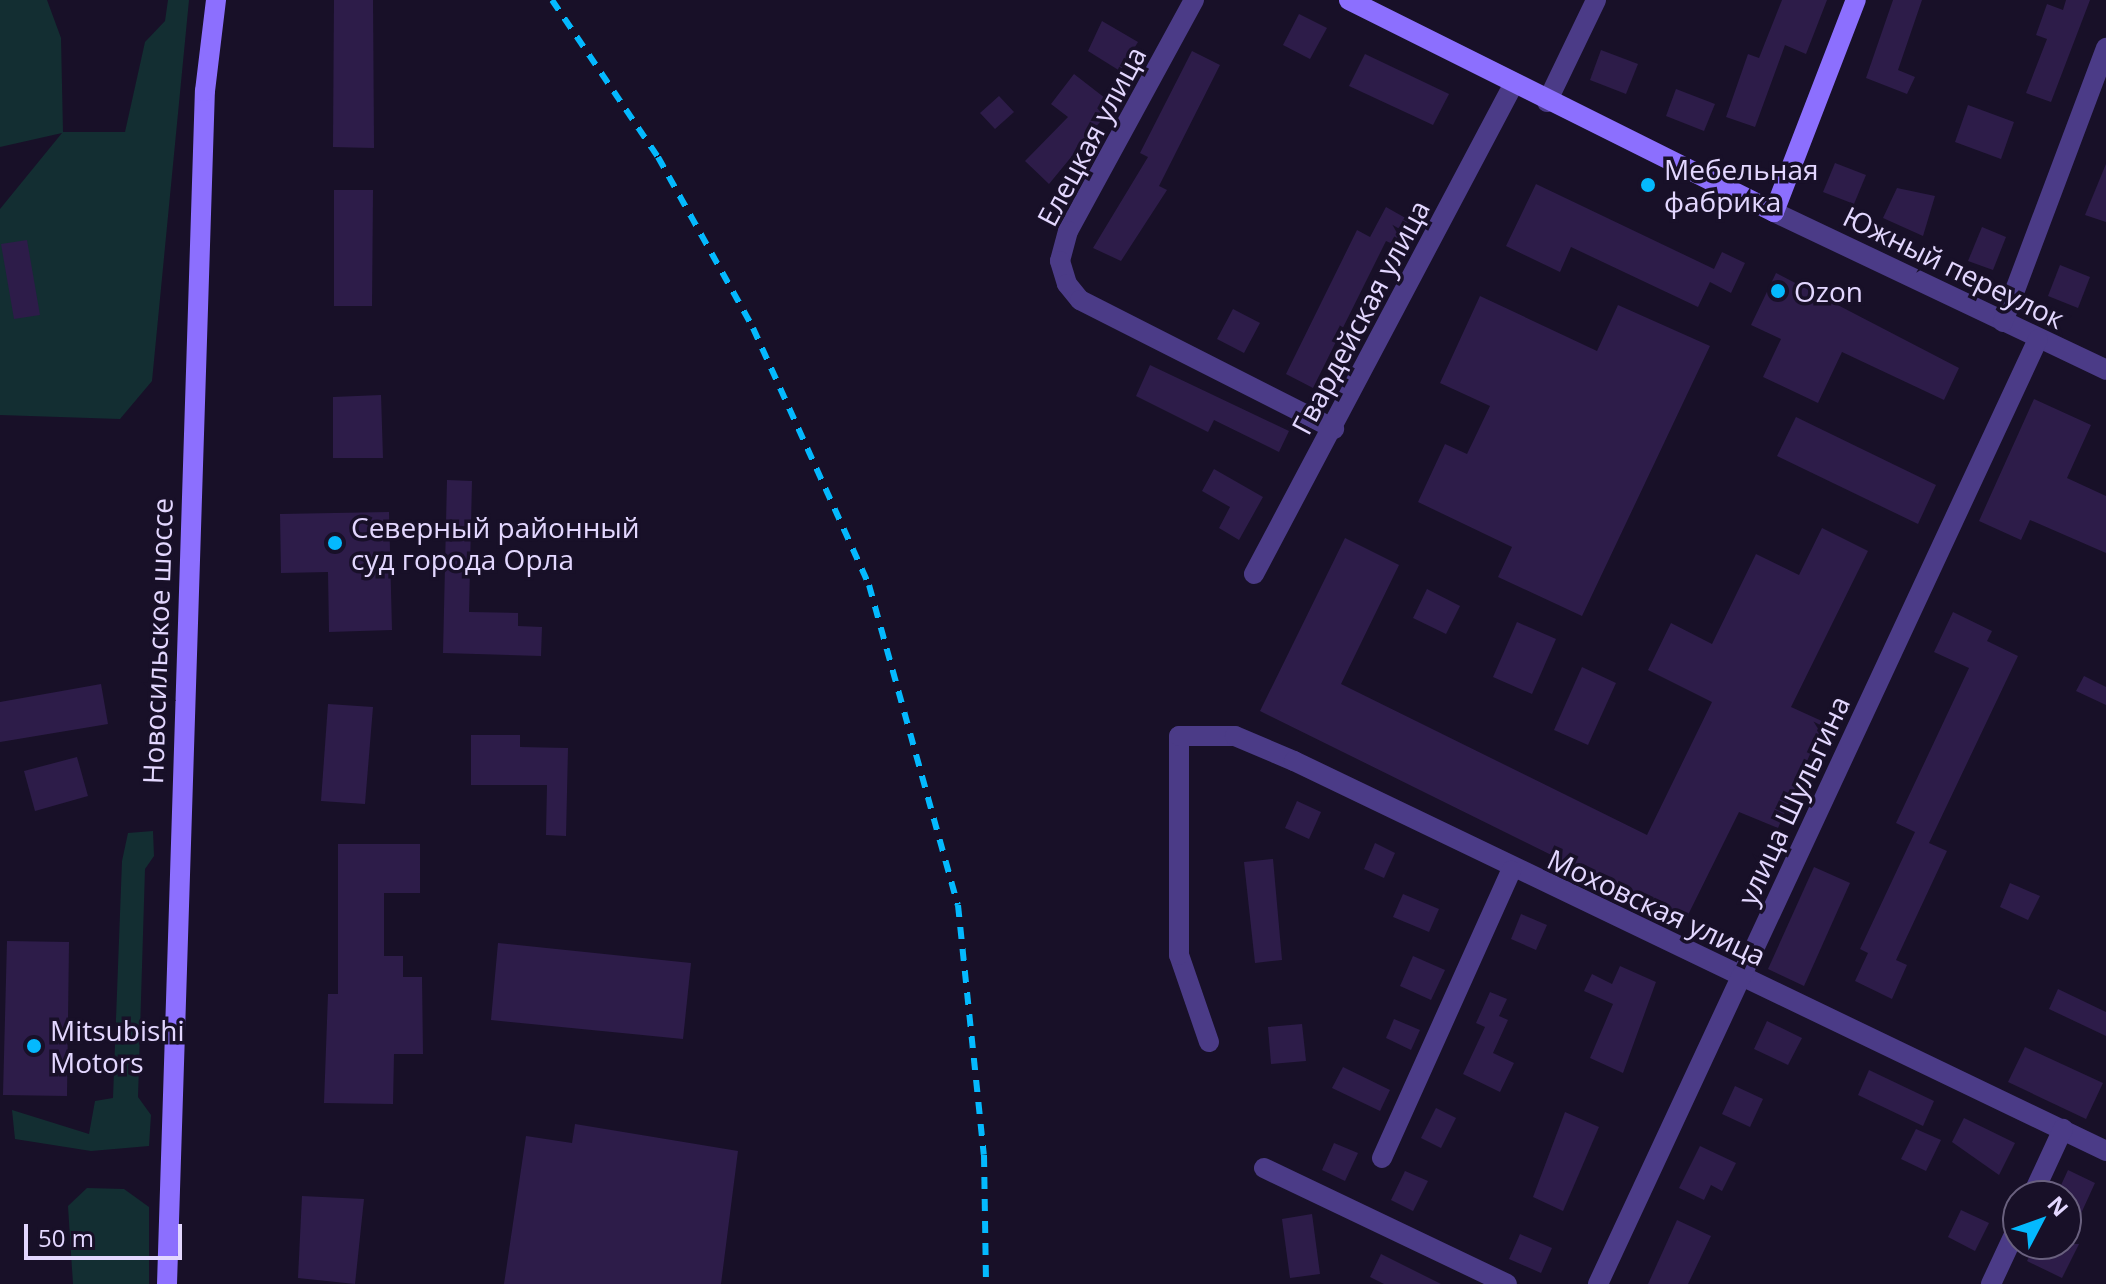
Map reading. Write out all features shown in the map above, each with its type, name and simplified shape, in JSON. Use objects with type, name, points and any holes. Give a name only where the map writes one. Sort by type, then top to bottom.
[{"type":"street","name":"Новосильское шоссе","points":[[167,1284],[203,138],[216,0]]},
{"type":"street","name":"Елецкая улица","points":[[1194,0],[1068,231],[1060,261],[1080,300],[1334,429]]},
{"type":"street","name":"Южный переулок","points":[[1349,0],[1547,102],[2106,370]]},
{"type":"street","points":[[1547,102],[1596,0]]},
{"type":"street","points":[[1774,212],[1856,0]]},
{"type":"street","points":[[2003,322],[2106,48]]},
{"type":"street","name":"Гвардейская улица","points":[[1254,574],[1334,429],[1513,85]]},
{"type":"street","name":"улица Шульгина","points":[[1598,1284],[2038,339]]},
{"type":"street","name":"Моховская улица","points":[[1209,1042],[1179,955],[1179,736],[1235,736],[1511,871],[2106,1151]]},
{"type":"street","points":[[1382,1158],[1511,871]]},
{"type":"street","points":[[2039,1180],[2063,1129]]},
{"type":"street","points":[[1264,1168],[1507,1284]]},
{"type":"street","points":[[1991,1284],[2002,1260]]},
{"type":"green space","points":[[0,0],[47,0],[61,38],[63,132],[125,132],[145,42],[165,21],[168,0],[189,0],[152,381],[120,419],[0,415],[0,209],[62,133],[0,147]]},
{"type":"green space","points":[[153,831],[154,856],[145,869],[138,1097],[151,1115],[149,1146],[91,1151],[15,1139],[12,1110],[89,1134],[95,1101],[113,1098],[122,861],[128,833]]},
{"type":"green space","points":[[87,1188],[124,1189],[149,1207],[149,1284],[73,1284],[68,1206]]},
{"type":"building","points":[[334,0],[373,0],[374,148],[333,147]]},
{"type":"building","points":[[1782,0],[1827,0],[1806,54],[1785,45],[1755,127],[1726,117],[1748,54],[1759,58]]},
{"type":"building","points":[[1893,0],[1922,0],[1898,70],[1915,77],[1907,94],[1866,78]]},
{"type":"building","points":[[2066,0],[2090,0],[2051,102],[2026,93],[2047,39],[2036,35],[2047,4],[2063,10]]},
{"type":"building","points":[[1299,14],[1327,28],[1310,59],[1283,45]]},
{"type":"building","points":[[1102,21],[1138,42],[1120,71],[1088,51]]},
{"type":"building","points":[[1601,50],[1638,64],[1626,94],[1590,80]]},
{"type":"building","points":[[1192,51],[1220,65],[1159,186],[1167,190],[1121,261],[1093,248],[1148,157],[1140,153]]},
{"type":"building","points":[[1365,54],[1449,94],[1433,125],[1349,86]]},
{"type":"building","points":[[1074,74],[1114,105],[1049,184],[1025,161],[1068,117],[1051,104]]},
{"type":"building","points":[[1676,89],[1715,104],[1704,131],[1666,116]]},
{"type":"building","points":[[999,96],[1014,112],[995,129],[980,113]]},
{"type":"building","points":[[1968,105],[2014,122],[2001,159],[1955,142]]},
{"type":"building","points":[[1835,163],[1866,175],[1854,204],[1823,192]]},
{"type":"building","points":[[2106,164],[2106,222],[2085,215]]},
{"type":"building","points":[[1536,184],[1714,269],[1722,252],[1745,263],[1731,293],[1710,282],[1698,307],[1571,247],[1560,272],[1506,246]]},
{"type":"building","points":[[1897,188],[1935,196],[1923,236],[1883,218]]},
{"type":"building","points":[[334,190],[373,190],[372,306],[334,306]]},
{"type":"building","points":[[1386,207],[1409,220],[1395,245],[1386,241],[1313,388],[1286,374],[1357,230],[1370,237]]},
{"type":"building","points":[[1982,227],[2006,237],[1993,270],[1968,261]]},
{"type":"building","points":[[27,240],[40,315],[14,319],[1,244]]},
{"type":"building","points":[[2060,265],[2090,277],[2078,308],[2048,296]]},
{"type":"building","points":[[1776,273],[1959,368],[1944,400],[1842,352],[1818,403],[1763,377],[1781,339],[1751,325]]},
{"type":"building","points":[[1480,296],[1597,351],[1618,305],[1710,346],[1582,616],[1498,577],[1512,547],[1418,502],[1445,444],[1467,454],[1490,406],[1440,383]]},
{"type":"building","points":[[1233,309],[1260,323],[1244,353],[1217,339]]},
{"type":"building","points":[[1150,365],[1289,431],[1279,452],[1214,420],[1208,432],[1136,396]]},
{"type":"building","points":[[381,395],[383,458],[333,458],[333,397]]},
{"type":"building","points":[[2034,399],[2091,425],[2067,478],[2106,496],[2106,553],[2030,520],[2021,540],[1979,521]]},
{"type":"building","points":[[1796,417],[1936,485],[1918,524],[1777,456]]},
{"type":"building","points":[[1214,469],[1263,497],[1239,540],[1219,528],[1230,507],[1202,491]]},
{"type":"building","points":[[447,480],[472,481],[469,612],[518,613],[518,626],[542,627],[541,656],[443,653]]},
{"type":"building","name":"Северный районный суд города Орла","points":[[389,512],[392,630],[329,632],[328,572],[281,573],[280,514]]},
{"type":"building","points":[[1822,528],[1868,551],[1791,707],[1824,722],[1778,828],[1739,812],[1685,921],[1260,711],[1345,538],[1399,565],[1341,684],[1647,835],[1712,702],[1648,670],[1671,623],[1712,644],[1756,554],[1799,575]]},
{"type":"building","points":[[1427,589],[1460,606],[1446,634],[1413,618]]},
{"type":"building","points":[[1953,612],[1992,631],[1987,641],[2018,656],[1929,843],[1947,851],[1896,960],[1907,965],[1892,999],[1855,981],[1868,953],[1860,949],[1915,832],[1896,823],[1969,668],[1934,652]]},
{"type":"building","points":[[1517,622],[1556,639],[1532,694],[1493,677]]},
{"type":"building","points":[[1582,667],[1616,683],[1588,745],[1554,730]]},
{"type":"building","points":[[2084,676],[2106,687],[2106,705],[2076,691]]},
{"type":"building","points":[[101,684],[108,724],[0,742],[0,702]]},
{"type":"building","points":[[328,704],[373,707],[365,804],[321,801]]},
{"type":"building","points":[[471,735],[520,735],[520,747],[568,748],[566,836],[546,835],[547,785],[471,785]]},
{"type":"building","points":[[77,757],[88,796],[35,811],[24,771]]},
{"type":"building","points":[[1297,801],[1321,812],[1309,839],[1285,828]]},
{"type":"building","points":[[1375,843],[1395,853],[1384,878],[1364,869]]},
{"type":"building","points":[[338,844],[420,844],[420,893],[384,893],[384,956],[403,956],[403,977],[422,977],[423,1054],[394,1054],[393,1104],[324,1103],[328,994],[338,994]]},
{"type":"building","points":[[1273,859],[1282,960],[1255,963],[1244,862]]},
{"type":"building","points":[[1814,867],[1850,883],[1804,986],[1768,969]]},
{"type":"building","points":[[2010,883],[2040,896],[2028,920],[2000,907]]},
{"type":"building","points":[[1403,894],[1439,909],[1429,932],[1393,917]]},
{"type":"building","points":[[1521,914],[1547,925],[1536,950],[1511,939]]},
{"type":"building","name":"Mitsubishi Motors","points":[[7,941],[69,942],[67,1096],[3,1095]]},
{"type":"building","points":[[498,943],[691,963],[683,1039],[491,1020]]},
{"type":"building","points":[[1413,956],[1445,970],[1431,1000],[1400,986]]},
{"type":"building","points":[[1620,966],[1656,982],[1623,1073],[1590,1058],[1613,1004],[1584,991],[1592,974],[1612,984]]},
{"type":"building","points":[[2058,989],[2106,1012],[2106,1036],[2049,1009]]},
{"type":"building","points":[[1490,992],[1507,999],[1499,1016],[1508,1020],[1493,1053],[1514,1063],[1500,1092],[1463,1074],[1485,1027],[1476,1023]]},
{"type":"building","points":[[1394,1019],[1420,1030],[1411,1050],[1386,1038]]},
{"type":"building","points":[[1767,1021],[1802,1038],[1788,1065],[1754,1049]]},
{"type":"building","points":[[1302,1024],[1306,1061],[1271,1064],[1268,1027]]},
{"type":"building","points":[[2025,1047],[2103,1083],[2086,1119],[2008,1082]]},
{"type":"building","points":[[1343,1067],[1390,1090],[1380,1111],[1332,1088]]},
{"type":"building","points":[[1869,1070],[1934,1101],[1923,1126],[1858,1095]]},
{"type":"building","points":[[1735,1086],[1763,1099],[1750,1127],[1722,1114]]},
{"type":"building","points":[[1436,1108],[1456,1118],[1441,1148],[1421,1138]]},
{"type":"building","points":[[1565,1112],[1599,1127],[1563,1211],[1533,1197]]},
{"type":"building","points":[[1964,1118],[2015,1143],[1999,1175],[1952,1142]]},
{"type":"building","points":[[575,1124],[738,1151],[721,1284],[504,1284],[526,1136],[572,1143]]},
{"type":"building","points":[[1916,1129],[1941,1140],[1926,1171],[1901,1159]]},
{"type":"building","points":[[1334,1143],[1358,1153],[1345,1181],[1322,1170]]},
{"type":"building","points":[[1700,1146],[1736,1163],[1722,1191],[1711,1185],[1704,1200],[1679,1188]]},
{"type":"building","points":[[2068,1170],[2095,1183],[2082,1211],[2082,1180],[2063,1180]]},
{"type":"building","points":[[1405,1171],[1428,1181],[1413,1211],[1391,1200]]},
{"type":"building","points":[[302,1196],[364,1199],[355,1284],[298,1278]]},
{"type":"building","points":[[1961,1210],[1989,1223],[1975,1251],[1948,1237]]},
{"type":"building","points":[[1312,1214],[1320,1274],[1290,1278],[1282,1219]]},
{"type":"building","points":[[1677,1220],[1711,1236],[1688,1284],[1648,1284]]},
{"type":"building","points":[[1520,1234],[1552,1248],[1541,1273],[1509,1259]]},
{"type":"building","points":[[1381,1254],[1441,1284],[1384,1284],[1370,1277]]},
{"type":"building","points":[[2027,1260],[2071,1260],[2062,1278]]},
{"type":"railway","points":[[552,0],[658,157],[753,328],[869,585],[958,905],[984,1155],[986,1284]]},
{"type":"place","name":"Мебельная фабрика","points":[[1648,185]]},
{"type":"place","name":"Ozon","points":[[1778,291]]},
{"type":"place","name":"Северный районный суд города Орла","points":[[335,543]]},
{"type":"place","name":"Mitsubishi Motors","points":[[34,1046]]}]
